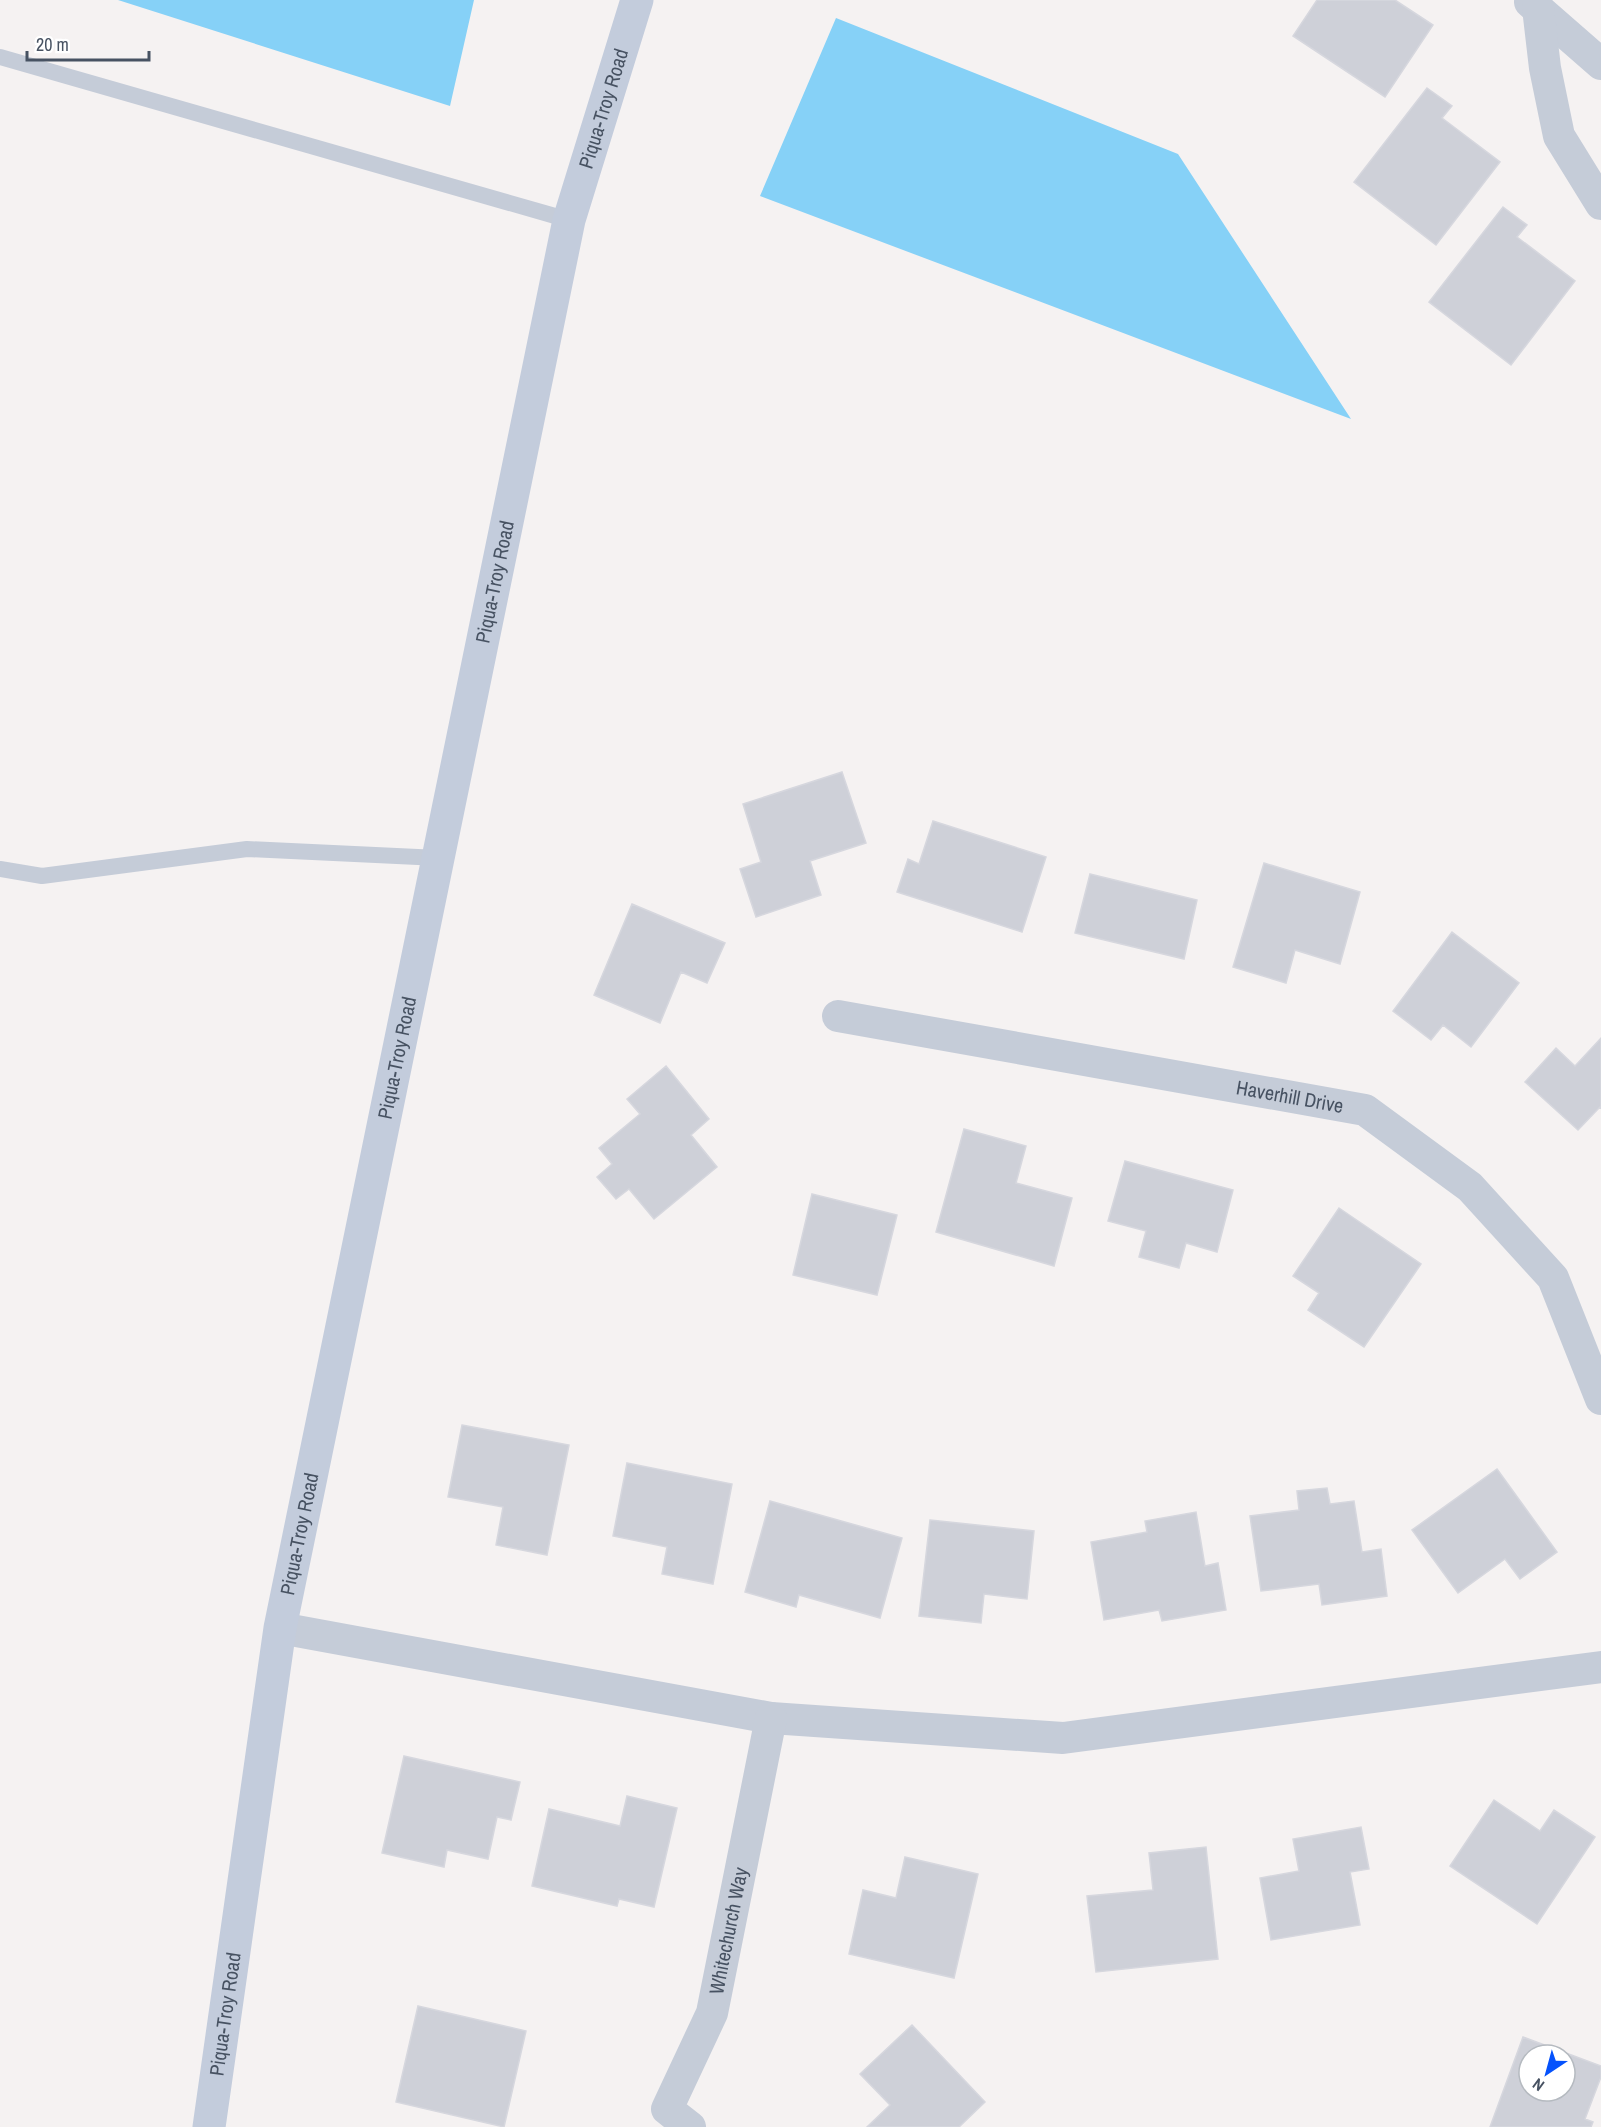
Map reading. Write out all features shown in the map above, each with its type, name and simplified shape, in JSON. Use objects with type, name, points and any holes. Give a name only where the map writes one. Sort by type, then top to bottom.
[{"type":"street","name":"Piqua-Troy Road","points":[[209,2127],[280,1628],[569,220],[637,0]]},
{"type":"street","points":[[1532,4],[1601,64]]},
{"type":"street","points":[[1532,4],[1559,136],[1601,204]]},
{"type":"street","name":"Haverhill Drive","points":[[838,1016],[1365,1110],[1470,1187],[1553,1278],[1601,1399]]},
{"type":"street","points":[[280,1628],[771,1718],[1063,1738],[1601,1667]]},
{"type":"street","name":"Whitechurch Way","points":[[690,2127],[667,2109],[712,2013],[771,1718]]},
{"type":"lane","points":[[0,57],[569,220]]},
{"type":"lane","points":[[0,868],[42,876],[247,849],[439,858]]},
{"type":"water","points":[[118,0],[474,0],[450,106]]},
{"type":"water","points":[[836,18],[1178,154],[1351,419],[760,196]]},
{"type":"building","points":[[1317,0],[1395,0],[1433,25],[1385,97],[1293,36]]},
{"type":"building","points":[[1427,88],[1452,106],[1442,118],[1500,162],[1436,245],[1354,182]]},
{"type":"building","points":[[1503,207],[1527,225],[1517,237],[1575,281],[1511,365],[1429,302]]},
{"type":"building","points":[[842,772],[866,843],[810,861],[821,895],[756,917],[740,869],[761,862],[743,804]]},
{"type":"building","points":[[933,821],[1046,857],[1022,932],[897,892],[908,859],[919,864]]},
{"type":"building","points":[[1264,863],[1360,892],[1340,964],[1295,950],[1286,983],[1233,967]]},
{"type":"building","points":[[1090,874],[1197,900],[1184,959],[1075,933]]},
{"type":"building","points":[[632,904],[725,943],[707,983],[681,972],[660,1023],[594,995]]},
{"type":"building","points":[[1452,932],[1519,983],[1471,1047],[1443,1025],[1431,1040],[1393,1011]]},
{"type":"building","points":[[1601,1038],[1601,1108],[1578,1130],[1525,1082],[1556,1048],[1575,1066]]},
{"type":"building","points":[[666,1066],[709,1119],[691,1135],[717,1167],[654,1219],[629,1189],[616,1199],[597,1177],[612,1164],[599,1148],[640,1114],[627,1099]]},
{"type":"building","points":[[964,1129],[1026,1146],[1016,1183],[1072,1198],[1054,1266],[936,1232]]},
{"type":"building","points":[[1125,1161],[1233,1190],[1217,1252],[1186,1243],[1179,1268],[1139,1257],[1146,1231],[1108,1221]]},
{"type":"building","points":[[812,1194],[897,1215],[877,1295],[793,1275]]},
{"type":"building","points":[[1339,1208],[1421,1264],[1364,1347],[1308,1310],[1319,1293],[1293,1276]]},
{"type":"building","points":[[462,1425],[569,1445],[547,1555],[496,1545],[503,1507],[448,1497]]},
{"type":"building","points":[[627,1463],[732,1484],[713,1584],[662,1574],[667,1547],[613,1536]]},
{"type":"building","points":[[1497,1469],[1557,1552],[1520,1579],[1505,1559],[1458,1593],[1412,1530]]},
{"type":"building","points":[[1327,1488],[1330,1504],[1354,1501],[1362,1552],[1381,1549],[1387,1596],[1322,1605],[1319,1584],[1261,1591],[1250,1516],[1299,1510],[1297,1491]]},
{"type":"building","points":[[770,1501],[902,1538],[880,1618],[799,1595],[796,1607],[745,1592]]},
{"type":"building","points":[[1196,1512],[1205,1566],[1218,1563],[1226,1610],[1162,1621],[1159,1610],[1104,1620],[1091,1542],[1147,1532],[1145,1521]]},
{"type":"building","points":[[930,1520],[1034,1531],[1027,1599],[984,1594],[981,1623],[919,1616]]},
{"type":"building","points":[[404,1756],[520,1782],[511,1820],[497,1817],[488,1859],[447,1850],[444,1867],[382,1853]]},
{"type":"building","points":[[627,1796],[677,1808],[654,1907],[619,1899],[617,1906],[532,1886],[549,1809],[620,1826]]},
{"type":"building","points":[[1494,1800],[1540,1831],[1554,1810],[1595,1837],[1537,1924],[1450,1866]]},
{"type":"building","points":[[1361,1827],[1369,1869],[1350,1872],[1360,1925],[1271,1940],[1260,1878],[1299,1871],[1293,1839]]},
{"type":"building","points":[[1206,1847],[1218,1959],[1096,1972],[1087,1896],[1153,1890],[1149,1853]]},
{"type":"building","points":[[905,1857],[978,1874],[954,1978],[849,1954],[863,1890],[896,1898]]},
{"type":"building","points":[[418,2006],[526,2031],[504,2127],[396,2102]]},
{"type":"building","points":[[912,2025],[985,2102],[959,2127],[867,2127],[890,2105],[860,2074]]},
{"type":"building","points":[[1523,2037],[1539,2043],[1521,2043]]},
{"type":"building","points":[[1517,2053],[1517,2103],[1577,2103],[1577,2057],[1601,2066],[1601,2077],[1585,2119],[1593,2122],[1591,2127],[1490,2127]]}]
